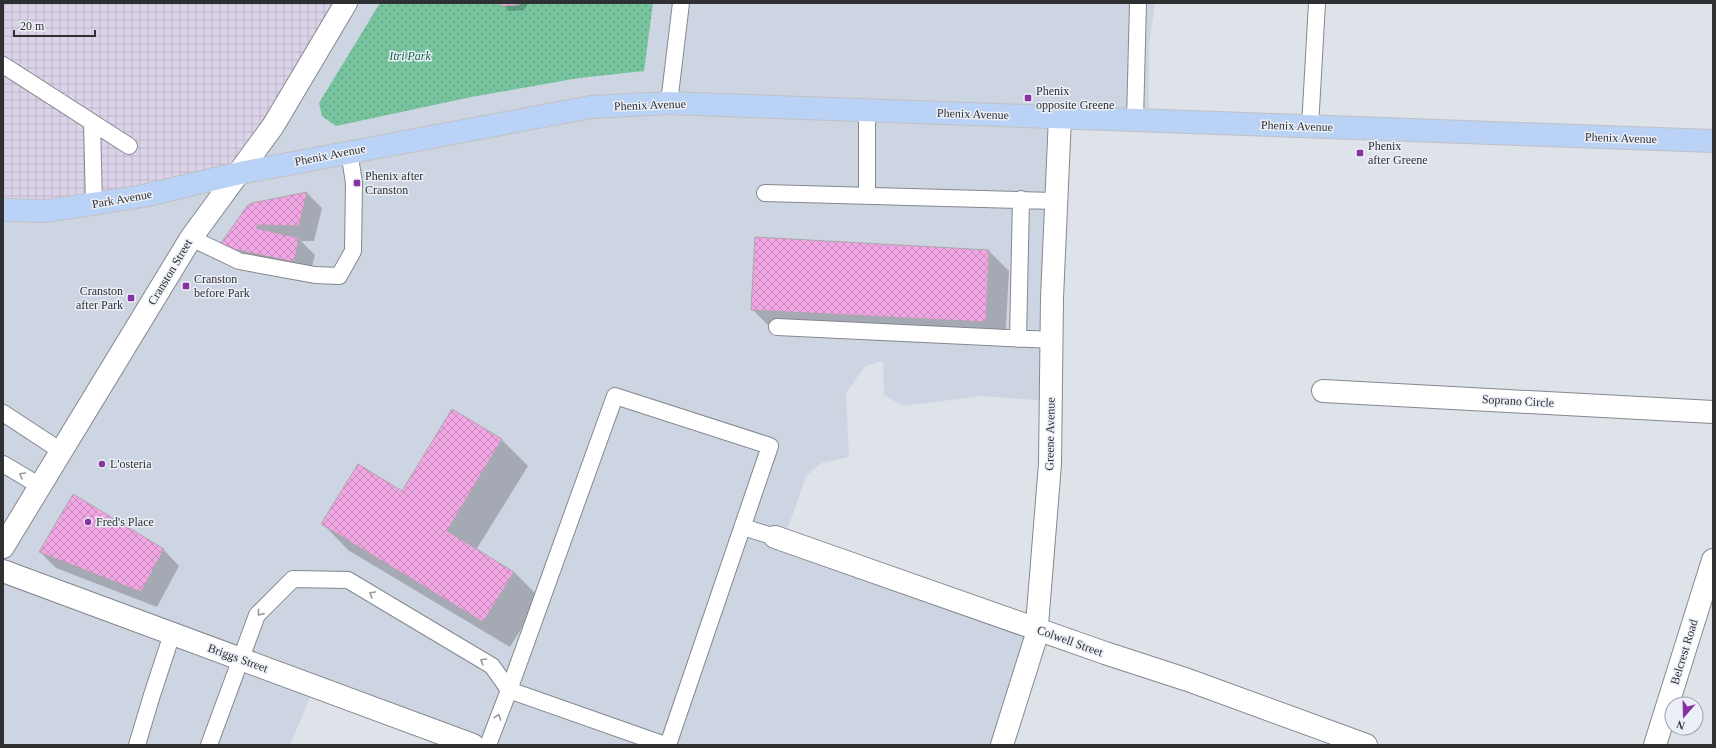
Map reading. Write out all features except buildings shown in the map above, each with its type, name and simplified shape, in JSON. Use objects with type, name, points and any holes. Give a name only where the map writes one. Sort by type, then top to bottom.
[{"type":"main road","name":"Phenix Avenue","points":[[240,173],[349,151],[591,107],[669,103],[1713,141]]},
{"type":"main road","name":"Park Avenue","points":[[3,210],[47,211],[94,204],[143,196],[240,173]]},
{"type":"street","name":"Cranston Street","points":[[3,547],[191,238],[274,126],[346,3]]},
{"type":"street","name":"Greene Avenue","points":[[1002,745],[1036,637],[1037,629],[1050,464],[1051,340],[1060,117]]},
{"type":"street","name":"Soprano Circle","points":[[1323,391],[1713,412]]},
{"type":"street","name":"Colwell Street","points":[[775,537],[1104,653],[1188,680],[1366,745]]},
{"type":"street","name":"Belcrest Road","points":[[1655,745],[1713,560]]},
{"type":"street","name":"Briggs Street","points":[[3,571],[473,745]]},
{"type":"lane","points":[[669,103],[681,3]]},
{"type":"lane","points":[[1135,120],[1138,3]]},
{"type":"lane","points":[[1310,126],[1317,3]]},
{"type":"lane","points":[[3,65],[129,146]]},
{"type":"lane","points":[[867,110],[867,195]]},
{"type":"lane","points":[[92,122],[94,204]]},
{"type":"lane","points":[[191,238],[239,261],[315,275],[339,276],[353,252],[354,183],[349,151]]},
{"type":"lane","points":[[765,193],[1056,201]]},
{"type":"lane","points":[[1018,339],[1021,199]]},
{"type":"lane","points":[[777,327],[1051,340]]},
{"type":"lane","points":[[209,745],[257,615],[293,579],[348,580],[492,666],[509,690],[666,745],[770,446],[615,396],[509,690],[488,745]]},
{"type":"lane","points":[[3,413],[61,451]]},
{"type":"lane","points":[[3,464],[40,486]]},
{"type":"lane","points":[[743,527],[775,537]]},
{"type":"lane","points":[[138,745],[152,695],[172,634]]},
{"type":"shaded area","points":[[3,3],[335,3],[286,80],[230,175],[92,197],[14,203],[3,203]]},
{"type":"shaded area","points":[[335,3],[1155,3],[1149,45],[1149,108],[1142,111],[1064,109],[1047,401],[982,396],[903,406],[884,395],[883,361],[865,366],[846,393],[849,457],[822,463],[806,476],[784,539],[1034,635],[1000,745],[472,745],[314,688],[290,745],[3,745],[3,203],[286,80]]},
{"type":"green space","name":"Itri Park","points":[[380,3],[653,3],[644,71],[579,78],[471,97],[336,126],[322,116],[319,103]]},
{"type":"place","name":"Phenix opposite Greene","points":[[1028,98]]},
{"type":"place","name":"Phenix after Greene","points":[[1360,153]]},
{"type":"place","name":"Phenix after Cranston","points":[[357,183]]},
{"type":"place","name":"Cranston before Park","points":[[186,286]]},
{"type":"place","name":"Cranston after Park","points":[[131,298]]},
{"type":"place","name":"L'osteria","points":[[102,464]]},
{"type":"place","name":"Fred's Place","points":[[88,522]]}]
